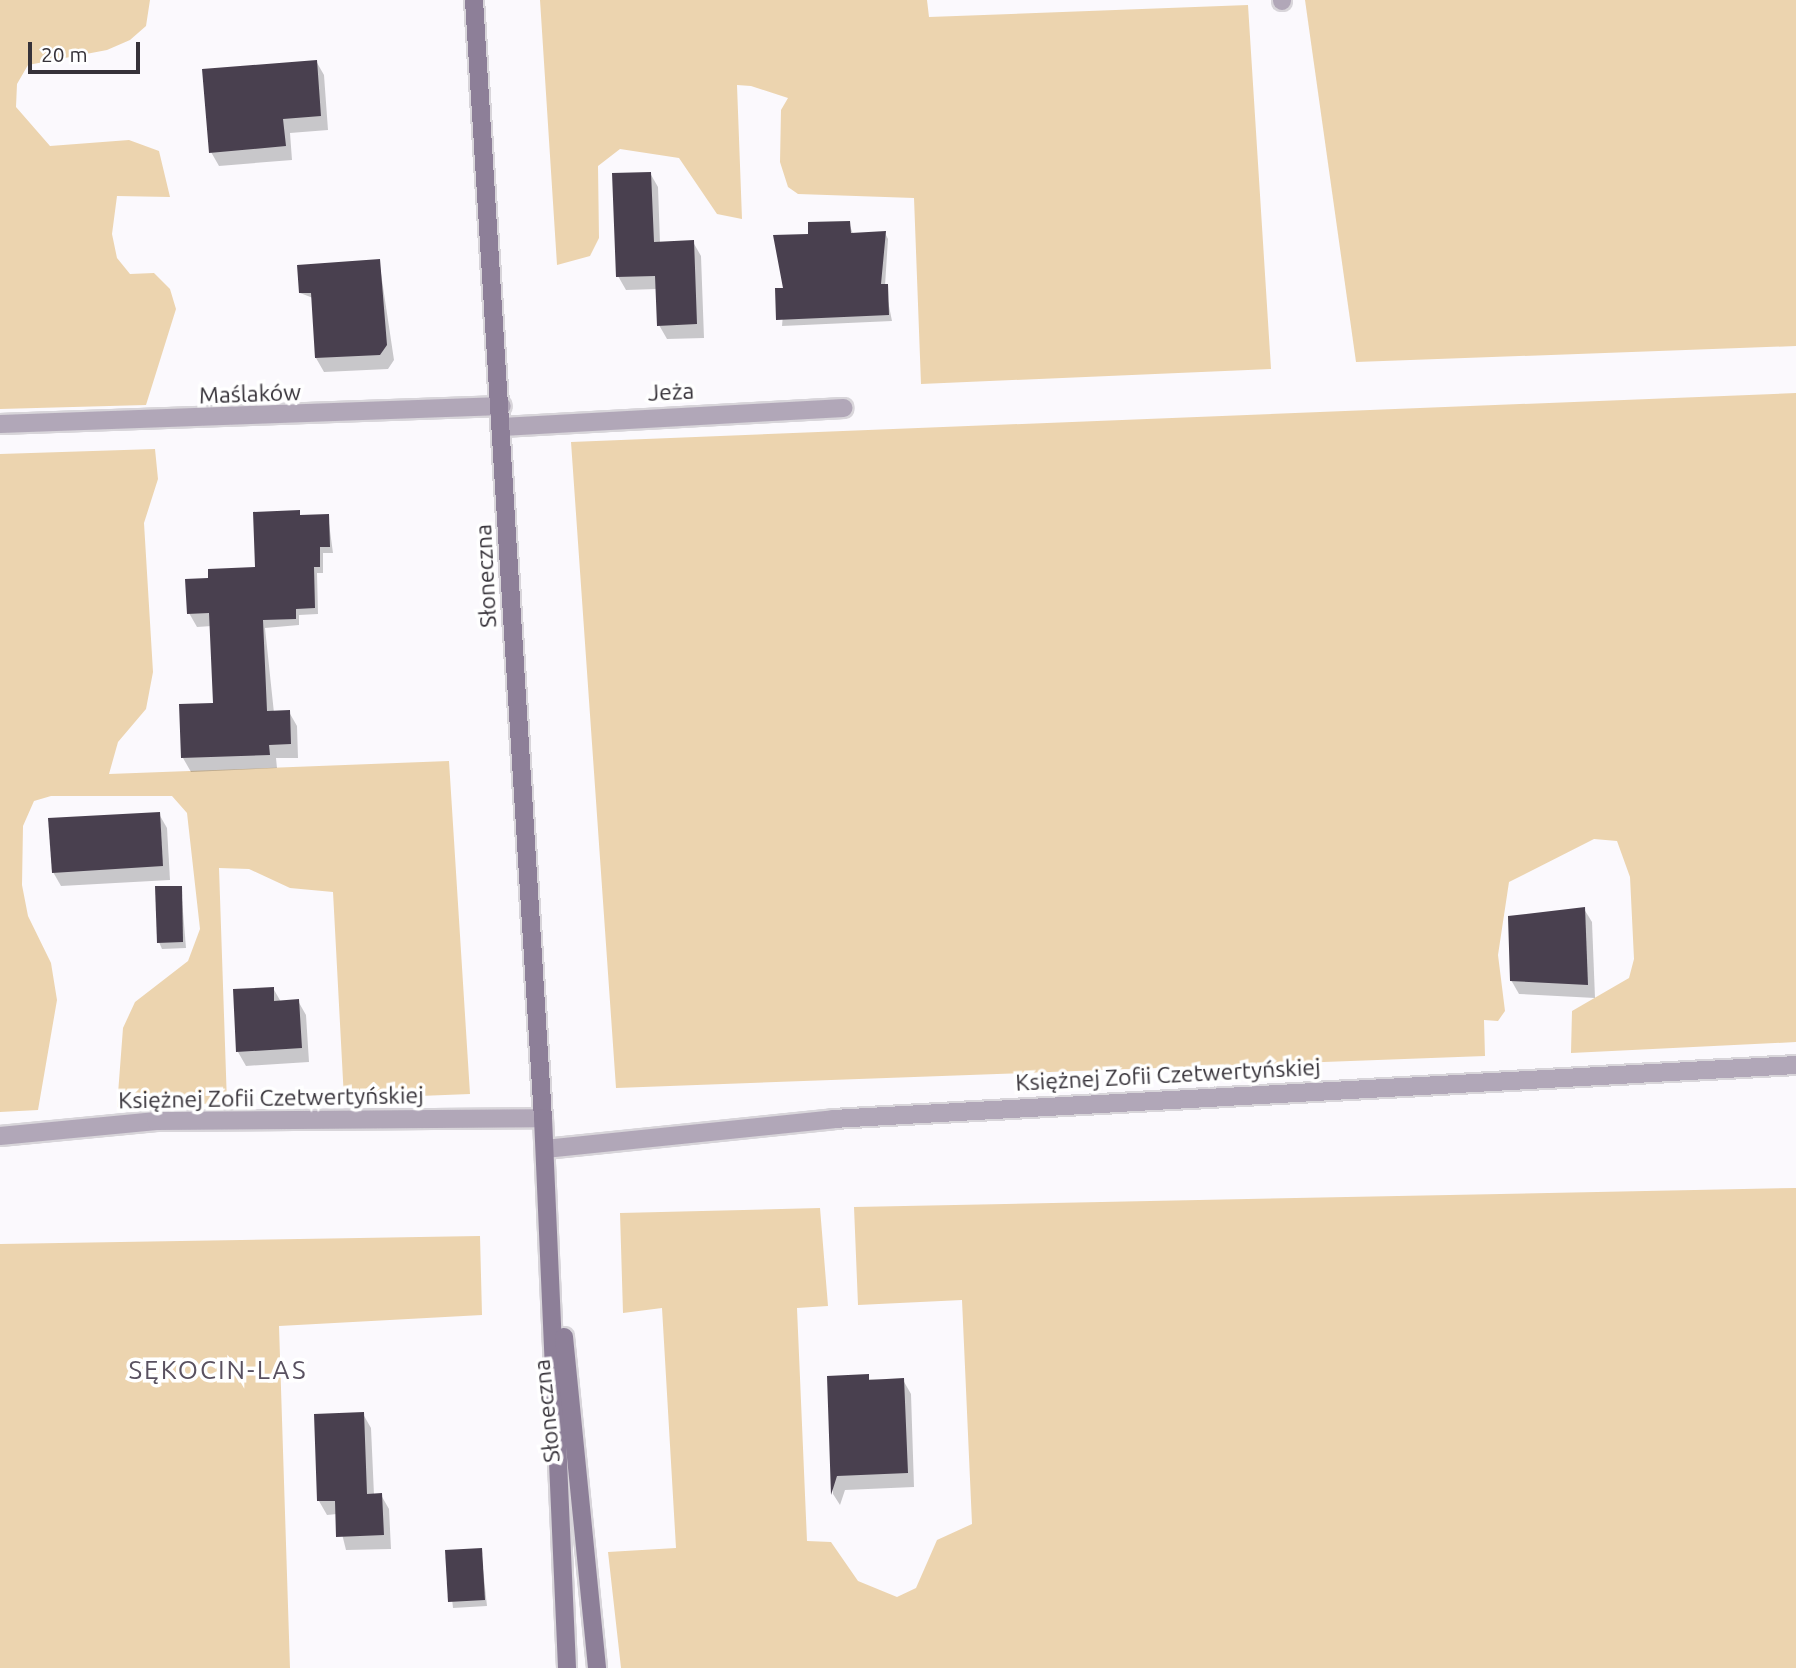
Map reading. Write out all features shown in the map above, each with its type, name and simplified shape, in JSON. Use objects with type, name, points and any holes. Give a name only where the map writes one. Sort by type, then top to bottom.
[{"type":"main road","name":"Słoneczna","points":[[474,0],[502,406],[545,1149],[568,1668]]},
{"type":"main road","name":"Słoneczna","points":[[545,1149],[597,1668]]},
{"type":"street","name":"Maślaków","points":[[0,424],[502,406]]},
{"type":"street","name":"Jeża","points":[[502,427],[843,408]]},
{"type":"street","name":"Księżnej Zofii Czetwertyńskiej","points":[[545,1149],[833,1119],[1796,1065]]},
{"type":"street","name":"Księżnej Zofii Czetwertyńskiej","points":[[0,1136],[156,1121],[543,1118]]},
{"type":"shaded area","points":[[0,0],[150,0],[146,26],[130,40],[107,50],[28,65],[17,84],[16,107],[50,146],[129,140],[159,151],[170,197],[117,196],[112,234],[117,258],[130,274],[154,273],[170,289],[176,309],[146,405],[0,409]]},
{"type":"shaded area","points":[[540,0],[927,0],[929,17],[1248,5],[1271,369],[921,384],[914,198],[798,194],[788,187],[780,162],[781,110],[788,98],[751,86],[737,85],[742,219],[717,214],[679,158],[620,149],[598,166],[599,238],[590,256],[557,265]]},
{"type":"shaded area","points":[[1305,0],[1796,0],[1796,346],[1356,362]]},
{"type":"shaded area","points":[[1796,393],[1796,1042],[1571,1053],[1572,1011],[1629,978],[1634,959],[1630,877],[1617,841],[1594,839],[1509,882],[1498,955],[1505,1011],[1498,1021],[1484,1020],[1485,1056],[616,1088],[571,442]]},
{"type":"shaded area","points":[[155,449],[158,479],[144,523],[153,672],[146,709],[118,742],[109,774],[449,761],[470,1094],[344,1099],[333,892],[290,888],[249,869],[219,868],[227,1103],[117,1107],[123,1028],[135,1002],[188,961],[200,929],[187,813],[172,796],[51,796],[34,801],[23,826],[22,885],[28,916],[51,963],[57,1000],[38,1110],[0,1112],[0,454]]},
{"type":"shaded area","points":[[1796,1188],[1796,1668],[621,1668],[608,1552],[676,1548],[662,1308],[623,1313],[620,1213],[820,1208],[828,1306],[797,1308],[807,1541],[831,1542],[858,1581],[897,1597],[916,1588],[937,1540],[972,1524],[962,1300],[858,1305],[854,1207]]},
{"type":"shaded area","points":[[480,1236],[482,1315],[279,1326],[290,1668],[0,1668],[0,1244]]},
{"type":"building","points":[[317,60],[321,116],[283,119],[286,146],[209,153],[202,69]]},
{"type":"building","points":[[651,172],[654,242],[694,240],[697,324],[657,326],[655,276],[616,277],[612,173]]},
{"type":"building","points":[[850,221],[851,233],[886,231],[881,284],[888,284],[889,315],[776,320],[775,288],[783,288],[773,235],[808,234],[808,222]]},
{"type":"building","points":[[380,259],[387,345],[380,355],[315,358],[311,293],[299,293],[297,265]]},
{"type":"building","points":[[300,510],[300,515],[329,514],[330,547],[320,547],[320,567],[314,567],[315,608],[296,609],[296,619],[263,620],[267,711],[290,710],[291,744],[269,745],[270,755],[181,758],[179,704],[213,703],[209,613],[187,614],[185,579],[208,578],[208,569],[255,567],[253,512]]},
{"type":"building","points":[[160,812],[163,866],[52,873],[48,818]]},
{"type":"building","points":[[155,886],[182,886],[183,942],[157,943]]},
{"type":"building","points":[[1585,907],[1588,985],[1510,981],[1508,916]]},
{"type":"building","points":[[274,987],[274,1001],[299,999],[302,1048],[236,1052],[233,989]]},
{"type":"building","points":[[869,1374],[869,1380],[904,1378],[908,1473],[837,1476],[831,1495],[827,1376]]},
{"type":"building","points":[[364,1412],[367,1494],[382,1493],[384,1535],[336,1537],[335,1501],[317,1501],[314,1414]]},
{"type":"building","points":[[482,1548],[485,1600],[448,1602],[445,1550]]},
{"type":"district","name":"SĘKOCIN-LAS","points":[[218,1370]]}]
